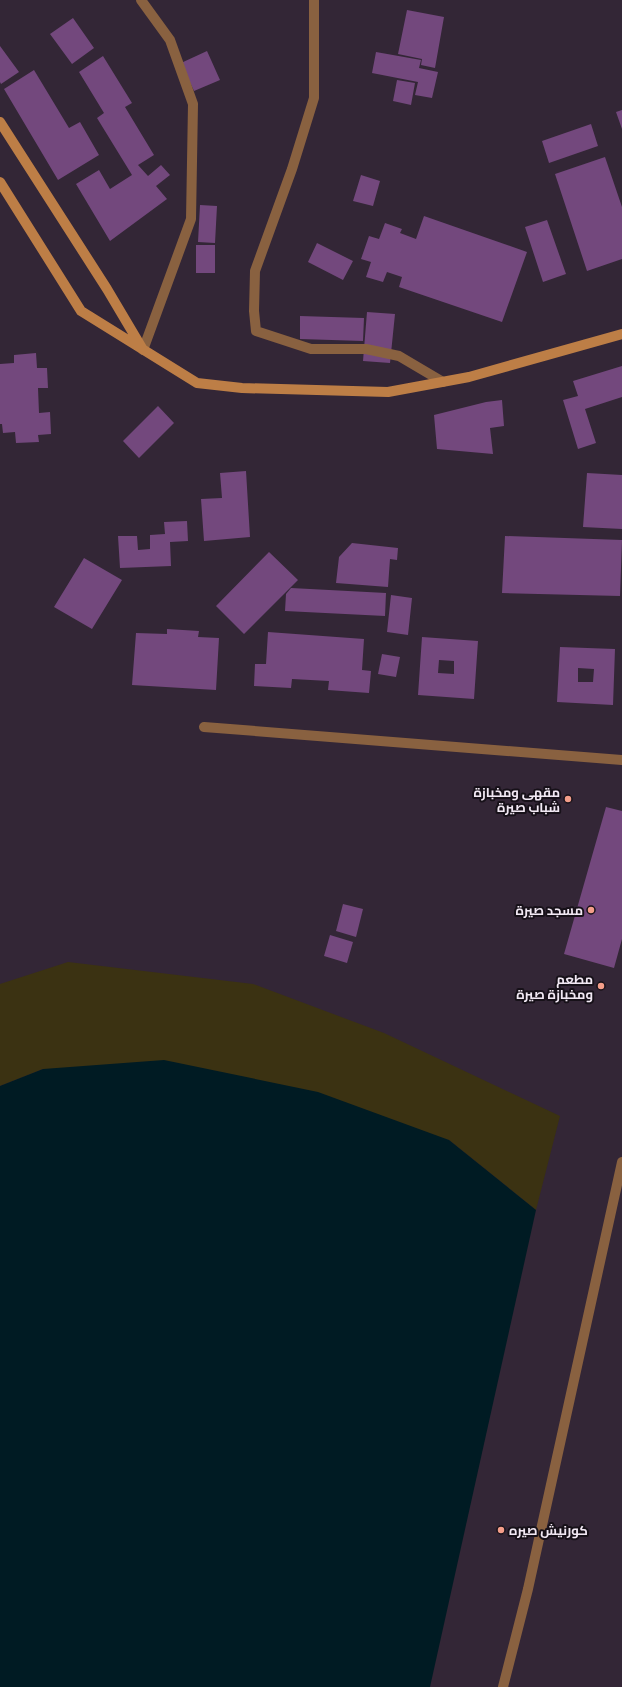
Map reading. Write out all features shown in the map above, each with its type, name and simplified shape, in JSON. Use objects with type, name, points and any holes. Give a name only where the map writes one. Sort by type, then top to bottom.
[{"type":"street","points":[[141,0],[170,40],[193,104],[191,219],[143,350]]},
{"type":"street","points":[[314,0],[314,98],[292,169],[255,272],[254,311],[256,330],[310,349],[366,349],[399,356],[443,382]]},
{"type":"street","points":[[0,122],[106,288],[143,350]]},
{"type":"street","points":[[0,182],[81,311],[197,382],[242,388],[388,392],[469,377],[622,334]]},
{"type":"street","points":[[204,727],[622,760]]},
{"type":"street","points":[[503,1687],[528,1589],[622,1162]]},
{"type":"sand","points":[[68,962],[253,984],[384,1033],[560,1116],[536,1210],[449,1140],[43,1069],[0,1086],[0,984]]},
{"type":"water","points":[[164,1060],[318,1092],[449,1140],[536,1210],[430,1687],[0,1687],[0,1086],[43,1069]]},
{"type":"building","points":[[407,10],[444,17],[435,68],[421,65],[422,59],[398,54]]},
{"type":"building","points":[[73,18],[94,48],[72,64],[50,34]]},
{"type":"building","points":[[0,46],[19,72],[1,84],[0,82]]},
{"type":"building","points":[[207,51],[220,80],[194,91],[181,63]]},
{"type":"building","points":[[376,52],[421,60],[419,68],[438,72],[432,98],[415,95],[418,82],[372,73]]},
{"type":"building","points":[[103,56],[132,103],[125,107],[154,155],[138,165],[148,176],[161,165],[170,175],[156,186],[167,199],[110,241],[76,184],[99,170],[110,189],[132,175],[97,118],[104,113],[79,72]]},
{"type":"building","points":[[34,70],[69,128],[80,122],[99,155],[58,180],[4,89]]},
{"type":"building","points":[[397,80],[415,83],[411,105],[393,101]]},
{"type":"building","points":[[622,110],[622,129],[616,112]]},
{"type":"building","points":[[591,124],[598,146],[549,163],[542,141]]},
{"type":"building","points":[[605,157],[622,207],[622,259],[587,271],[555,174]]},
{"type":"building","points":[[361,175],[380,181],[373,206],[353,201]]},
{"type":"building","points":[[200,205],[217,206],[215,243],[198,242]]},
{"type":"building","points":[[424,216],[527,252],[502,322],[399,287],[402,277],[387,272],[383,282],[366,277],[371,262],[361,259],[369,236],[379,239],[385,223],[402,229],[400,233],[416,239]]},
{"type":"building","points":[[547,220],[566,274],[543,282],[525,227]]},
{"type":"building","points":[[317,243],[353,261],[343,280],[308,262]]},
{"type":"building","points":[[196,245],[215,245],[215,273],[196,273]]},
{"type":"building","points":[[367,312],[395,314],[390,363],[363,361]]},
{"type":"building","points":[[300,316],[364,318],[363,341],[300,339]]},
{"type":"building","points":[[36,353],[37,368],[47,368],[48,388],[38,388],[39,413],[50,412],[51,434],[38,435],[39,442],[16,443],[15,432],[3,433],[2,424],[0,424],[0,364],[14,363],[14,355]]},
{"type":"building","points":[[622,366],[622,397],[585,409],[596,443],[578,449],[563,400],[578,396],[573,381]]},
{"type":"building","points":[[502,400],[504,426],[490,428],[493,454],[437,449],[434,415],[486,402]]},
{"type":"building","points":[[158,406],[174,423],[139,458],[123,441]]},
{"type":"building","points":[[246,471],[250,537],[204,541],[201,499],[222,498],[220,473]]},
{"type":"building","points":[[587,473],[622,475],[622,529],[583,527]]},
{"type":"building","points":[[187,521],[188,541],[170,542],[171,566],[120,568],[118,536],[137,536],[138,550],[150,549],[150,535],[165,534],[164,522]]},
{"type":"building","points":[[505,536],[622,540],[620,596],[502,593]]},
{"type":"building","points":[[352,543],[398,548],[397,560],[390,559],[388,587],[336,583],[339,557]]},
{"type":"building","points":[[269,552],[298,580],[244,634],[216,606]]},
{"type":"building","points":[[84,558],[122,580],[92,629],[54,607]]},
{"type":"building","points":[[291,588],[386,593],[385,616],[285,611],[286,594]]},
{"type":"building","points":[[391,595],[412,598],[408,635],[387,632]]},
{"type":"building","points":[[167,629],[199,631],[198,637],[219,638],[216,690],[132,685],[136,633],[167,634]]},
{"type":"building","points":[[268,632],[364,639],[362,670],[371,671],[369,693],[328,690],[329,681],[292,679],[291,688],[254,686],[255,664],[266,664]]},
{"type":"building","points":[[422,637],[478,641],[474,699],[418,695]],"holes":[[[439,660],[454,661],[454,674],[438,673]]]},
{"type":"building","points":[[560,647],[615,649],[613,705],[557,702]],"holes":[[[578,668],[594,669],[593,682],[578,682]]]},
{"type":"building","points":[[382,654],[400,657],[396,677],[378,674]]},
{"type":"building","points":[[606,807],[622,811],[622,939],[614,968],[564,954]]},
{"type":"building","points":[[343,904],[363,909],[356,937],[336,931]]},
{"type":"building","points":[[330,935],[353,942],[347,963],[324,956]]},
{"type":"place","name":"مقهى ومخبازة شباب صيرة","points":[[568,799]]},
{"type":"place","name":"مسجد صيرة","points":[[591,910]]},
{"type":"place","name":"مطعم ومخبازة صيرة","points":[[601,986]]},
{"type":"place","name":"كورنيش صيره","points":[[501,1530]]}]
